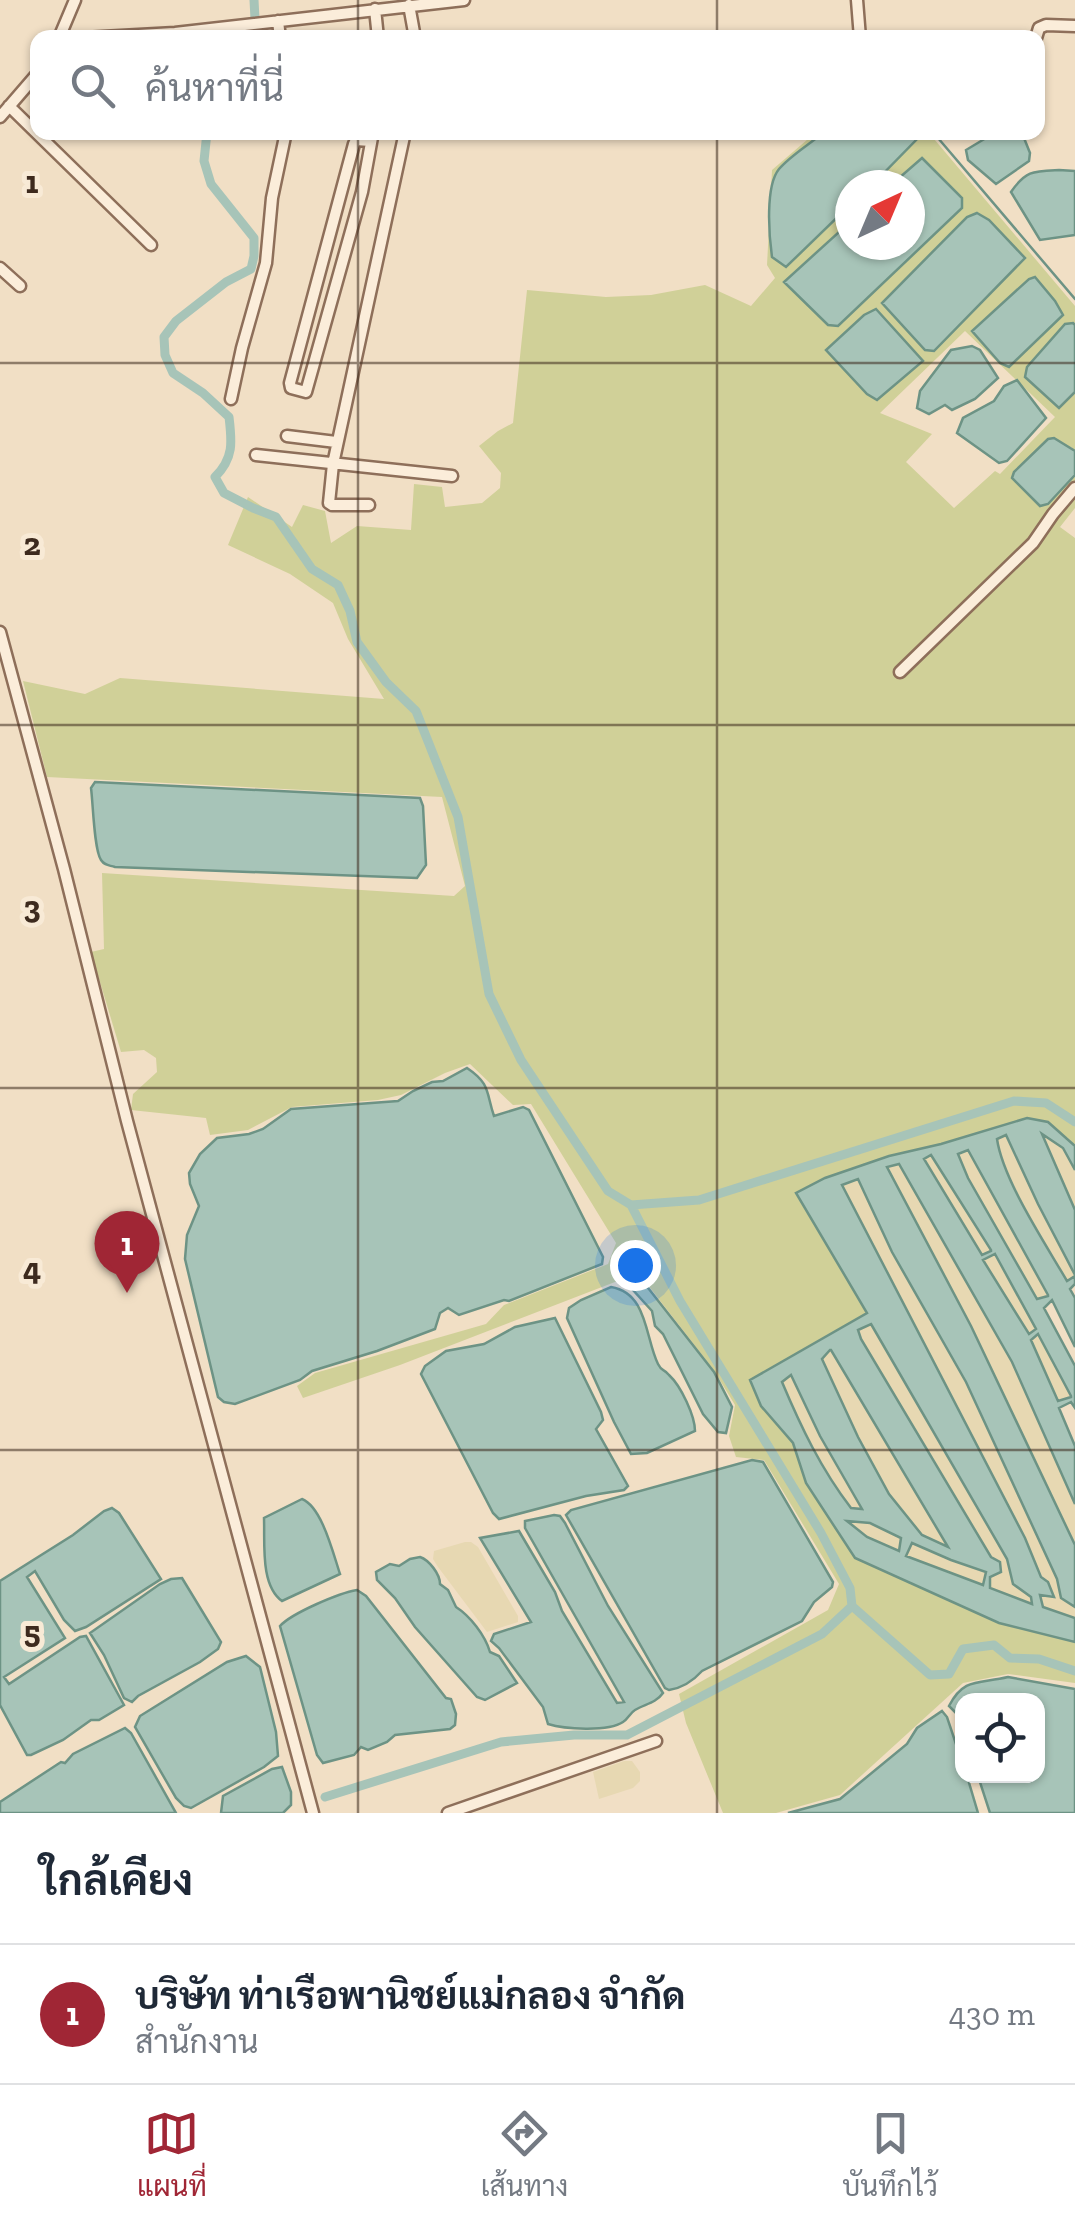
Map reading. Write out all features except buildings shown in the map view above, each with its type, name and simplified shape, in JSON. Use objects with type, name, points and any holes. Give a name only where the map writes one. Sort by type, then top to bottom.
[{"type":"street","points":[[62,30],[74,0]]},
{"type":"street","points":[[203,30],[277,21],[348,6],[374,9],[464,0]]},
{"type":"street","points":[[857,0],[859,30]]},
{"type":"street","points":[[409,5],[414,30]]},
{"type":"street","points":[[374,9],[377,30]]},
{"type":"street","points":[[277,21],[279,30]]},
{"type":"street","points":[[1038,30],[1046,25],[1075,26]]},
{"type":"street","points":[[0,117],[30,82]]},
{"type":"street","points":[[9,106],[30,127]]},
{"type":"street","points":[[44,140],[151,245]]},
{"type":"street","points":[[230,399],[266,263],[274,180],[285,140]]},
{"type":"street","points":[[356,140],[295,364],[291,388],[306,392],[362,192],[371,140]]},
{"type":"street","points":[[369,505],[329,503],[332,464],[403,140]]},
{"type":"street","points":[[0,268],[20,286]]},
{"type":"street","points":[[287,436],[336,442]]},
{"type":"street","points":[[256,455],[452,476]]},
{"type":"street","points":[[900,672],[1033,543],[1075,488]]},
{"type":"street","points":[[0,632],[314,1813]]},
{"type":"street","points":[[448,1813],[656,1741]]},
{"type":"shaded area","points":[[814,140],[916,140],[887,170],[835,170],[835,220],[786,267],[772,257],[770,237],[772,187],[779,169]]},
{"type":"shaded area","points":[[983,140],[1025,140],[1030,153],[1029,161],[996,184],[968,160],[966,150]]},
{"type":"shaded area","points":[[922,158],[962,198],[962,208],[925,243],[925,170],[908,170]]},
{"type":"shaded area","points":[[1075,171],[1075,235],[1040,240],[1011,192],[1031,173]]},
{"type":"shaded area","points":[[977,213],[989,220],[1025,258],[934,351],[925,350],[882,303],[967,217]]},
{"type":"shaded area","points":[[835,236],[835,260],[907,260],[838,326],[828,325],[784,282]]},
{"type":"shaded area","points":[[1035,277],[1063,315],[1009,367],[1000,363],[972,331]]},
{"type":"shaded area","points":[[876,309],[923,361],[877,400],[826,350]]},
{"type":"shaded area","points":[[1073,323],[1075,392],[1059,408],[1025,377],[1027,367],[1065,324]]},
{"type":"shaded area","points":[[972,346],[980,350],[998,378],[975,399],[952,410],[945,405],[929,414],[917,408],[920,391],[951,350]]},
{"type":"shaded area","points":[[1017,380],[1046,418],[1007,461],[999,463],[957,433],[963,418],[994,401],[1004,386]]},
{"type":"shaded area","points":[[1054,438],[1075,451],[1075,475],[1048,504],[1040,506],[1012,478],[1048,439]]},
{"type":"shaded area","points":[[95,782],[420,798],[426,865],[417,878],[115,867],[104,863],[99,855],[91,788]]},
{"type":"shaded area","points":[[467,1068],[484,1084],[494,1116],[523,1107],[529,1110],[603,1257],[602,1264],[509,1301],[459,1315],[448,1308],[440,1313],[435,1329],[312,1371],[300,1380],[235,1404],[224,1402],[218,1397],[185,1259],[187,1235],[199,1206],[189,1173],[200,1154],[217,1138],[263,1129],[291,1109],[398,1101]]},
{"type":"shaded area","points":[[1027,1118],[1048,1122],[1075,1146],[1075,1170],[1063,1148],[1042,1134],[1075,1210],[1075,1275],[1006,1135],[997,1139],[1007,1173],[1037,1230],[1067,1281],[1075,1276],[1070,1289],[1075,1298],[1075,1347],[1052,1300],[1044,1308],[1075,1366],[1075,1408],[1071,1402],[1059,1408],[1075,1446],[1075,1504],[1012,1362],[899,1164],[887,1167],[971,1326],[1075,1545],[1075,1607],[1061,1598],[1057,1579],[966,1382],[892,1252],[858,1179],[842,1185],[1025,1538],[1041,1577],[1048,1582],[1054,1597],[1040,1595],[1043,1607],[1075,1618],[1075,1642],[999,1623],[855,1558],[806,1483],[793,1443],[761,1406],[750,1380],[867,1313],[796,1193],[825,1178],[889,1156]],"holes":[[[968,1150],[1048,1296],[1037,1299],[958,1154]],[[931,1155],[991,1250],[982,1255],[924,1159]],[[995,1254],[1036,1329],[1029,1334],[983,1260]],[[871,1324],[1007,1559],[1013,1584],[1031,1597],[1032,1604],[990,1588],[990,1577],[1001,1572],[1000,1562],[991,1557],[858,1330]],[[1038,1334],[1071,1396],[1058,1401],[1031,1340]],[[830,1350],[948,1547],[922,1535],[889,1494],[822,1359]],[[791,1375],[862,1509],[851,1508],[812,1447],[782,1382]],[[847,1521],[870,1523],[901,1538],[899,1551],[867,1537]],[[912,1543],[986,1572],[983,1585],[906,1556]]]},
{"type":"shaded area","points":[[1041,1132],[1063,1148],[1075,1170],[1075,1210]]},
{"type":"shaded area","points":[[1005,1134],[1075,1275],[1067,1281],[1026,1211],[999,1153],[997,1138]]},
{"type":"shaded area","points":[[968,1149],[1049,1296],[1037,1299],[968,1178],[957,1153]]},
{"type":"shaded area","points":[[931,1154],[991,1251],[982,1255],[923,1159]]},
{"type":"shaded area","points":[[899,1163],[1012,1362],[1075,1504],[1075,1545],[971,1326],[887,1167]]},
{"type":"shaded area","points":[[858,1178],[892,1252],[966,1382],[1057,1579],[1061,1598],[1075,1607],[1075,1618],[1043,1608],[1040,1595],[1053,1597],[841,1185]]},
{"type":"shaded area","points":[[994,1253],[1037,1330],[1029,1335],[982,1259]]},
{"type":"shaded area","points":[[640,1282],[714,1372],[732,1407],[726,1433],[718,1432],[703,1414],[663,1334],[655,1326],[652,1311],[633,1290],[633,1285]]},
{"type":"shaded area","points":[[611,1287],[623,1291],[639,1307],[658,1364],[678,1386],[694,1425],[695,1431],[647,1453],[631,1454],[567,1318],[569,1308]]},
{"type":"shaded area","points":[[555,1318],[601,1412],[603,1420],[596,1429],[628,1486],[499,1519],[421,1374],[425,1366],[446,1351],[484,1344],[515,1327]]},
{"type":"shaded area","points":[[871,1324],[1007,1560],[1013,1584],[1032,1597],[1033,1605],[990,1588],[990,1577],[1000,1562],[991,1557],[861,1339],[858,1330]]},
{"type":"shaded area","points":[[1039,1334],[1072,1396],[1058,1401],[1031,1340]]},
{"type":"shaded area","points":[[831,1349],[950,1548],[922,1535],[889,1494],[822,1358]]},
{"type":"shaded area","points":[[792,1374],[820,1436],[863,1509],[851,1508],[803,1433],[782,1382]]},
{"type":"shaded area","points":[[752,1460],[763,1462],[833,1582],[832,1587],[814,1602],[802,1621],[669,1690],[566,1515],[571,1510]]},
{"type":"shaded area","points":[[302,1499],[321,1521],[340,1574],[282,1601],[267,1574],[264,1518]]},
{"type":"shaded area","points":[[112,1508],[161,1579],[75,1631],[64,1620],[35,1571],[27,1577],[65,1638],[4,1677],[9,1684],[86,1636],[124,1705],[99,1720],[91,1720],[63,1740],[27,1755],[0,1705],[0,1581]]},
{"type":"shaded area","points":[[554,1515],[565,1523],[608,1606],[663,1693],[616,1725],[586,1729],[548,1724],[543,1707],[491,1641],[494,1634],[531,1622],[480,1538],[519,1531],[617,1703],[624,1702],[525,1528],[525,1521]]},
{"type":"shaded area","points":[[845,1520],[870,1523],[901,1539],[899,1551],[867,1537]]},
{"type":"shaded area","points":[[465,1542],[478,1547],[518,1622],[487,1632],[438,1567],[434,1551]]},
{"type":"shaded area","points":[[911,1542],[986,1573],[983,1586],[906,1556]]},
{"type":"shaded area","points":[[420,1557],[433,1568],[456,1607],[476,1626],[490,1652],[499,1656],[517,1683],[485,1700],[477,1697],[377,1580],[376,1572],[390,1564],[399,1566]]},
{"type":"shaded area","points":[[182,1578],[221,1642],[200,1662],[132,1702],[124,1698],[90,1633],[160,1584]]},
{"type":"shaded area","points":[[357,1590],[366,1596],[446,1698],[451,1699],[455,1725],[450,1729],[395,1735],[368,1750],[361,1747],[354,1755],[323,1763],[317,1755],[280,1626],[316,1604]]},
{"type":"shaded area","points":[[246,1656],[260,1667],[278,1756],[191,1808],[184,1806],[135,1727],[140,1716],[227,1662]]},
{"type":"shaded area","points":[[1008,1677],[1075,1689],[1075,1813],[990,1813],[980,1783],[1045,1783],[1045,1693],[958,1693],[981,1682]]},
{"type":"shaded area","points":[[942,1711],[947,1717],[955,1741],[955,1783],[969,1783],[978,1813],[788,1813],[840,1799],[907,1744],[917,1728]]},
{"type":"shaded area","points":[[125,1728],[176,1813],[0,1813],[0,1802],[65,1763],[73,1754]]},
{"type":"shaded area","points":[[632,1761],[640,1772],[640,1781],[633,1788],[599,1799],[593,1772]]},
{"type":"shaded area","points":[[282,1767],[291,1792],[291,1805],[283,1813],[221,1813],[223,1796]]},
{"type":"green space","points":[[807,140],[814,140],[784,164],[771,192],[772,170]]},
{"type":"green space","points":[[916,140],[935,140],[1075,306],[1075,325],[1065,325],[1027,367],[1025,377],[1058,408],[1075,392],[1075,451],[1071,447],[1048,504],[1075,475],[1075,508],[1060,527],[1075,538],[1075,1146],[1068,1138],[1027,1118],[889,1156],[825,1178],[796,1194],[867,1314],[750,1380],[761,1406],[793,1443],[806,1484],[855,1558],[999,1623],[1075,1642],[1075,1683],[1008,1674],[963,1683],[840,1795],[776,1813],[723,1813],[686,1723],[679,1694],[828,1610],[839,1584],[764,1460],[736,1457],[729,1436],[735,1405],[713,1369],[644,1280],[615,1282],[303,1398],[297,1386],[315,1373],[486,1324],[504,1305],[608,1264],[616,1243],[531,1104],[513,1105],[470,1064],[401,1095],[292,1107],[248,1130],[210,1135],[206,1118],[131,1110],[133,1094],[157,1072],[156,1058],[144,1050],[121,1052],[91,952],[104,949],[102,873],[454,896],[465,886],[442,797],[47,777],[23,681],[85,694],[120,678],[384,699],[348,639],[333,603],[290,574],[228,545],[248,497],[292,527],[303,505],[325,511],[331,543],[357,526],[411,530],[414,484],[442,487],[445,507],[482,503],[500,488],[501,473],[479,446],[513,423],[527,290],[606,297],[651,295],[705,285],[751,306],[775,278],[767,265],[769,223],[772,257],[786,267],[835,220],[835,236],[784,282],[828,325],[902,260],[925,260],[925,240],[962,208],[922,158],[908,170],[887,170]],"holes":[[[1035,277],[1063,315],[972,331]],[[965,331],[1055,417],[1000,474],[995,471],[954,508],[906,462],[932,434],[880,413]]]},
{"type":"waterway","points":[[254,0],[256,30]]},
{"type":"waterway","points":[[206,140],[204,161],[211,184],[254,238],[254,256],[251,269],[226,282],[176,321],[164,337],[165,355],[173,373],[229,417],[230,449],[226,463],[215,477],[224,493],[276,517],[312,569],[338,585],[350,611],[357,642],[386,682],[416,711],[458,817],[489,994],[521,1060],[608,1191],[631,1205],[699,1200],[1014,1101],[1046,1103],[1075,1122]]},
{"type":"waterway","points":[[940,140],[1075,299]]},
{"type":"waterway","points":[[325,1797],[501,1742],[627,1735],[822,1634],[852,1606],[850,1588],[821,1533],[680,1301],[631,1205]]},
{"type":"waterway","points":[[852,1606],[930,1675],[949,1674],[963,1649],[994,1645],[1010,1658],[1039,1659],[1075,1671]]},
{"type":"place","name":"บริษัท ท่าเรือพานิชย์แม่กลอง จำกัด","points":[[127,1293]]}]
